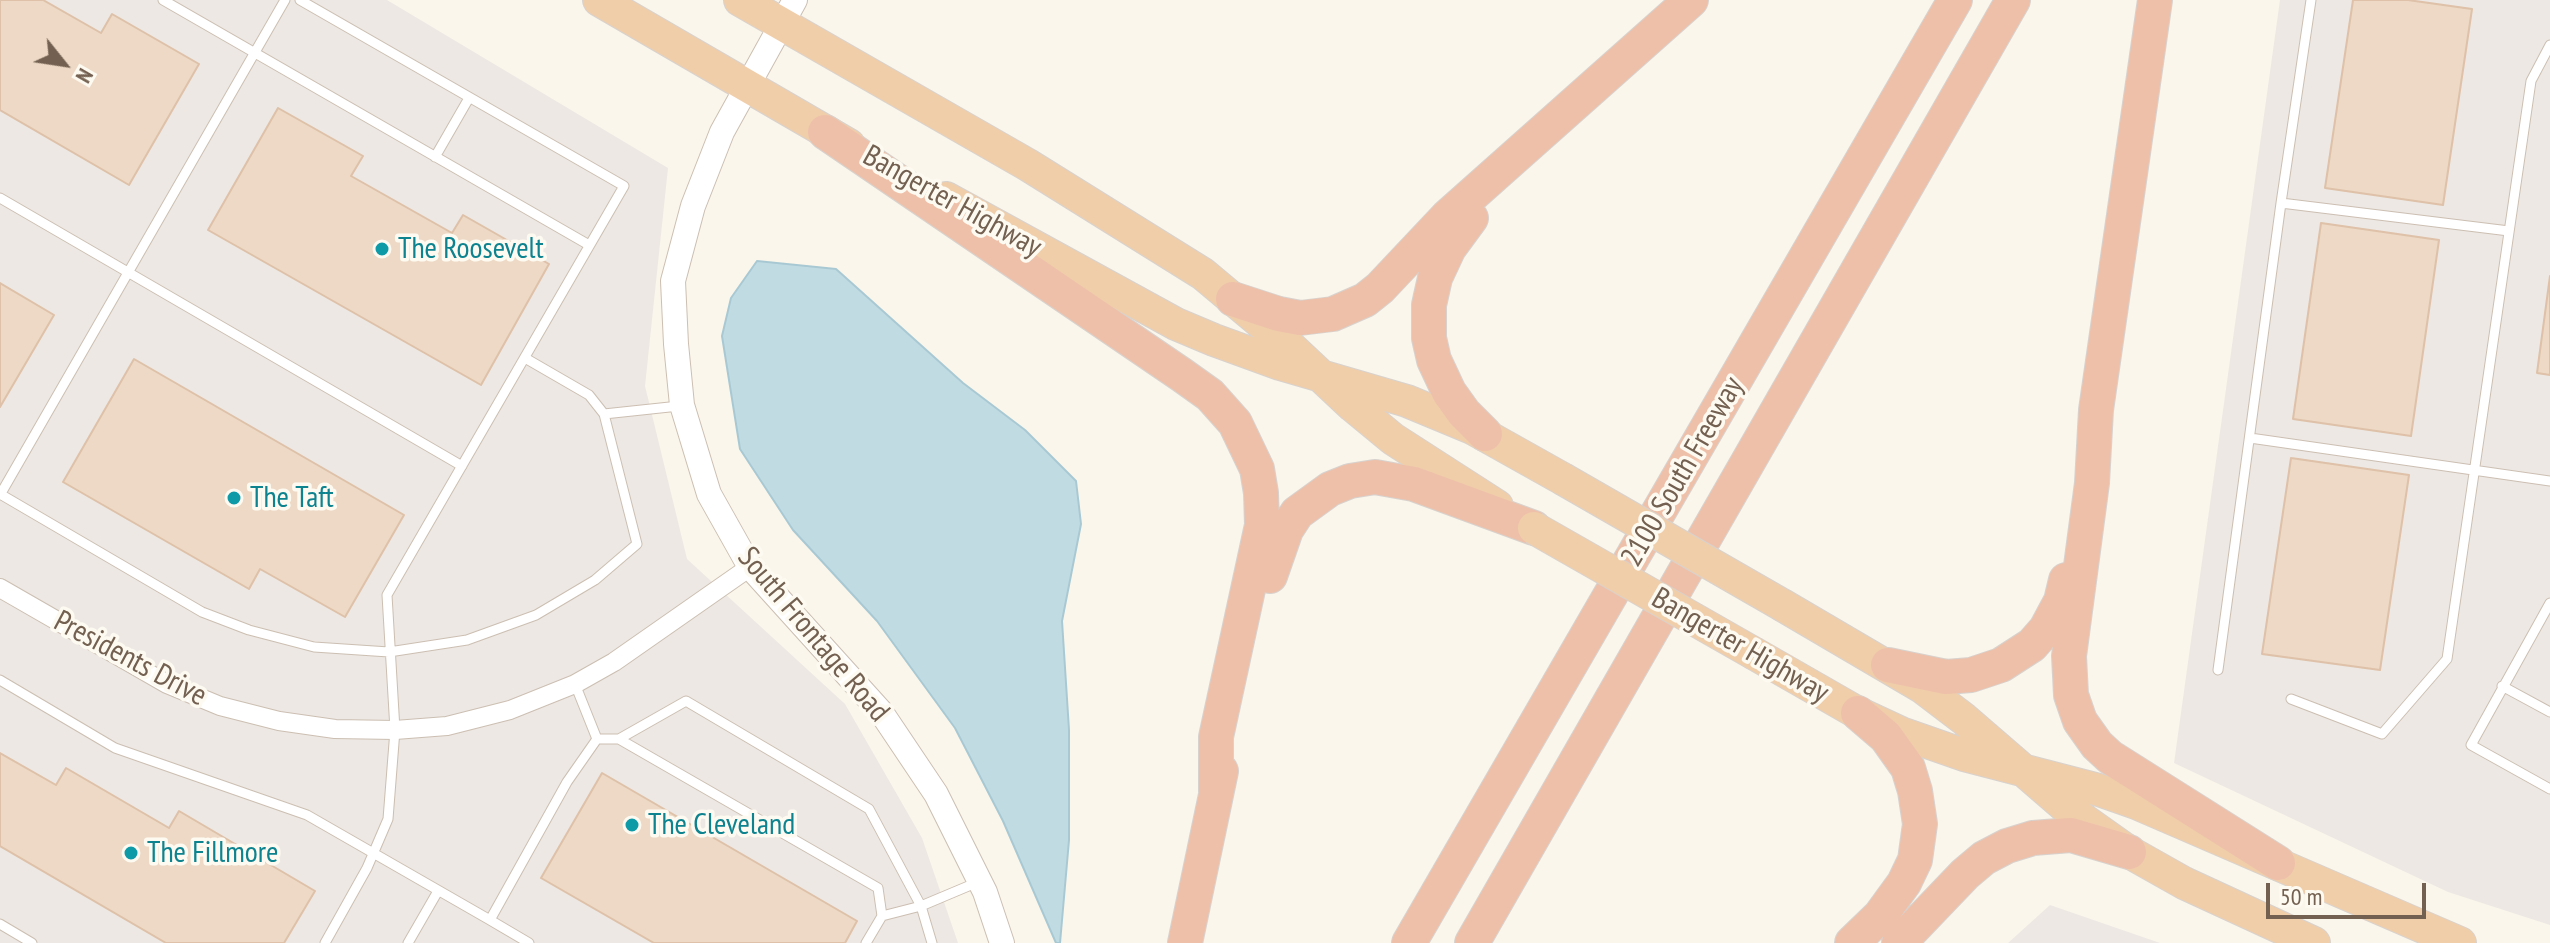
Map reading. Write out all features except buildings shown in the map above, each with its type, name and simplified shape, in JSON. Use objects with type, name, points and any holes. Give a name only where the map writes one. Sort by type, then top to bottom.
[{"type":"highway","name":"Bangerter Highway","points":[[599,0],[825,132],[1176,324],[1253,354],[1407,401],[1485,434],[1888,665],[1956,713],[2076,814],[2129,852],[2207,894],[2314,943]]},
{"type":"highway","name":"Bangerter Highway","points":[[740,0],[788,12],[1203,274],[1393,439],[1534,528],[1858,713],[1946,750],[2136,803],[2460,943]]},
{"type":"highway","points":[[1233,299],[1300,318],[1333,314],[1365,300],[1447,217],[1693,0]]},
{"type":"highway","points":[[1485,434],[1449,392],[1430,345],[1429,305],[1441,261],[1453,240],[1474,216],[1693,0]]},
{"type":"highway","name":"2100 South Freeway","points":[[1409,943],[1955,0]]},
{"type":"highway","name":"2100 South Freeway","points":[[1472,943],[2013,0]]},
{"type":"highway","points":[[1888,665],[1936,676],[1979,673],[2023,652],[2046,629],[2064,591],[2080,482],[2096,410],[2155,0]]},
{"type":"highway","points":[[825,132],[1182,375],[1210,395],[1235,423],[1257,469],[1262,525],[1216,737],[1216,791]]},
{"type":"highway","points":[[2096,410],[2092,483],[2069,656],[2074,709],[2087,733],[2110,757],[2278,863]]},
{"type":"highway","points":[[1185,943],[1216,791],[1274,561],[1286,530],[1297,513],[1313,500],[1350,481],[1375,477],[1414,484],[1534,528]]},
{"type":"highway","points":[[1852,943],[1880,916],[1904,883],[1915,860],[1920,824],[1908,768],[1886,737],[1858,713]]},
{"type":"highway","points":[[1899,943],[1965,874],[1984,858],[2007,846],[2033,838],[2071,835],[2129,852]]},
{"type":"street","name":"South Frontage Road","points":[[788,12],[722,132],[693,206],[673,281],[682,405],[709,494],[750,567],[881,712],[936,794],[980,881],[1002,943]]},
{"type":"street","name":"Presidents Drive","points":[[0,590],[167,684],[220,706],[279,721],[335,729],[395,730],[447,726],[510,710],[575,684],[614,662],[750,567]]},
{"type":"lane","points":[[163,0],[589,245]]},
{"type":"lane","points":[[285,0],[0,494],[202,612],[249,630],[314,647],[389,652],[467,640],[536,615],[595,580],[637,544],[604,414],[589,395],[525,358]]},
{"type":"lane","points":[[300,0],[624,186],[387,595],[395,730],[388,819],[373,855],[325,943]]},
{"type":"lane","points":[[2218,670],[2311,0]]},
{"type":"lane","points":[[2291,699],[2382,734],[2447,659],[2531,81],[2550,45]]},
{"type":"lane","points":[[435,157],[469,98]]},
{"type":"lane","points":[[0,198],[462,466]]},
{"type":"lane","points":[[2281,203],[2509,231]]},
{"type":"lane","points":[[604,414],[682,405]]},
{"type":"lane","points":[[2250,438],[2550,481]]},
{"type":"lane","points":[[2550,603],[2471,745],[2550,789]]},
{"type":"lane","points":[[0,680],[115,748],[307,815],[529,943]]},
{"type":"lane","points":[[575,684],[597,739]]},
{"type":"lane","points":[[2502,686],[2550,712]]},
{"type":"lane","points":[[597,739],[619,739],[686,701],[869,809],[921,906],[932,943]]},
{"type":"lane","points":[[490,920],[567,782],[597,739]]},
{"type":"lane","points":[[619,739],[878,888],[882,916],[866,943]]},
{"type":"lane","points":[[882,916],[921,906],[980,881]]},
{"type":"lane","points":[[408,943],[438,891]]},
{"type":"lane","points":[[0,924],[32,943]]},
{"type":"shaded area","points":[[0,0],[387,0],[668,168],[645,386],[687,559],[845,704],[922,838],[958,943],[0,943]]},
{"type":"shaded area","points":[[2280,0],[2550,0],[2550,925],[2448,892],[2174,763]]},
{"type":"shaded area","points":[[2050,905],[2160,943],[2008,943]]},
{"type":"water","points":[[757,261],[836,269],[963,383],[1025,430],[1076,481],[1081,524],[1062,621],[1069,730],[1069,840],[1060,943],[1056,943],[1003,821],[955,728],[877,621],[793,530],[740,449],[722,336],[731,298]]},
{"type":"place","name":"The Roosevelt","points":[[382,249]]},
{"type":"place","name":"The Taft","points":[[234,498]]},
{"type":"place","name":"The Cleveland","points":[[632,825]]},
{"type":"place","name":"The Fillmore","points":[[131,853]]}]
